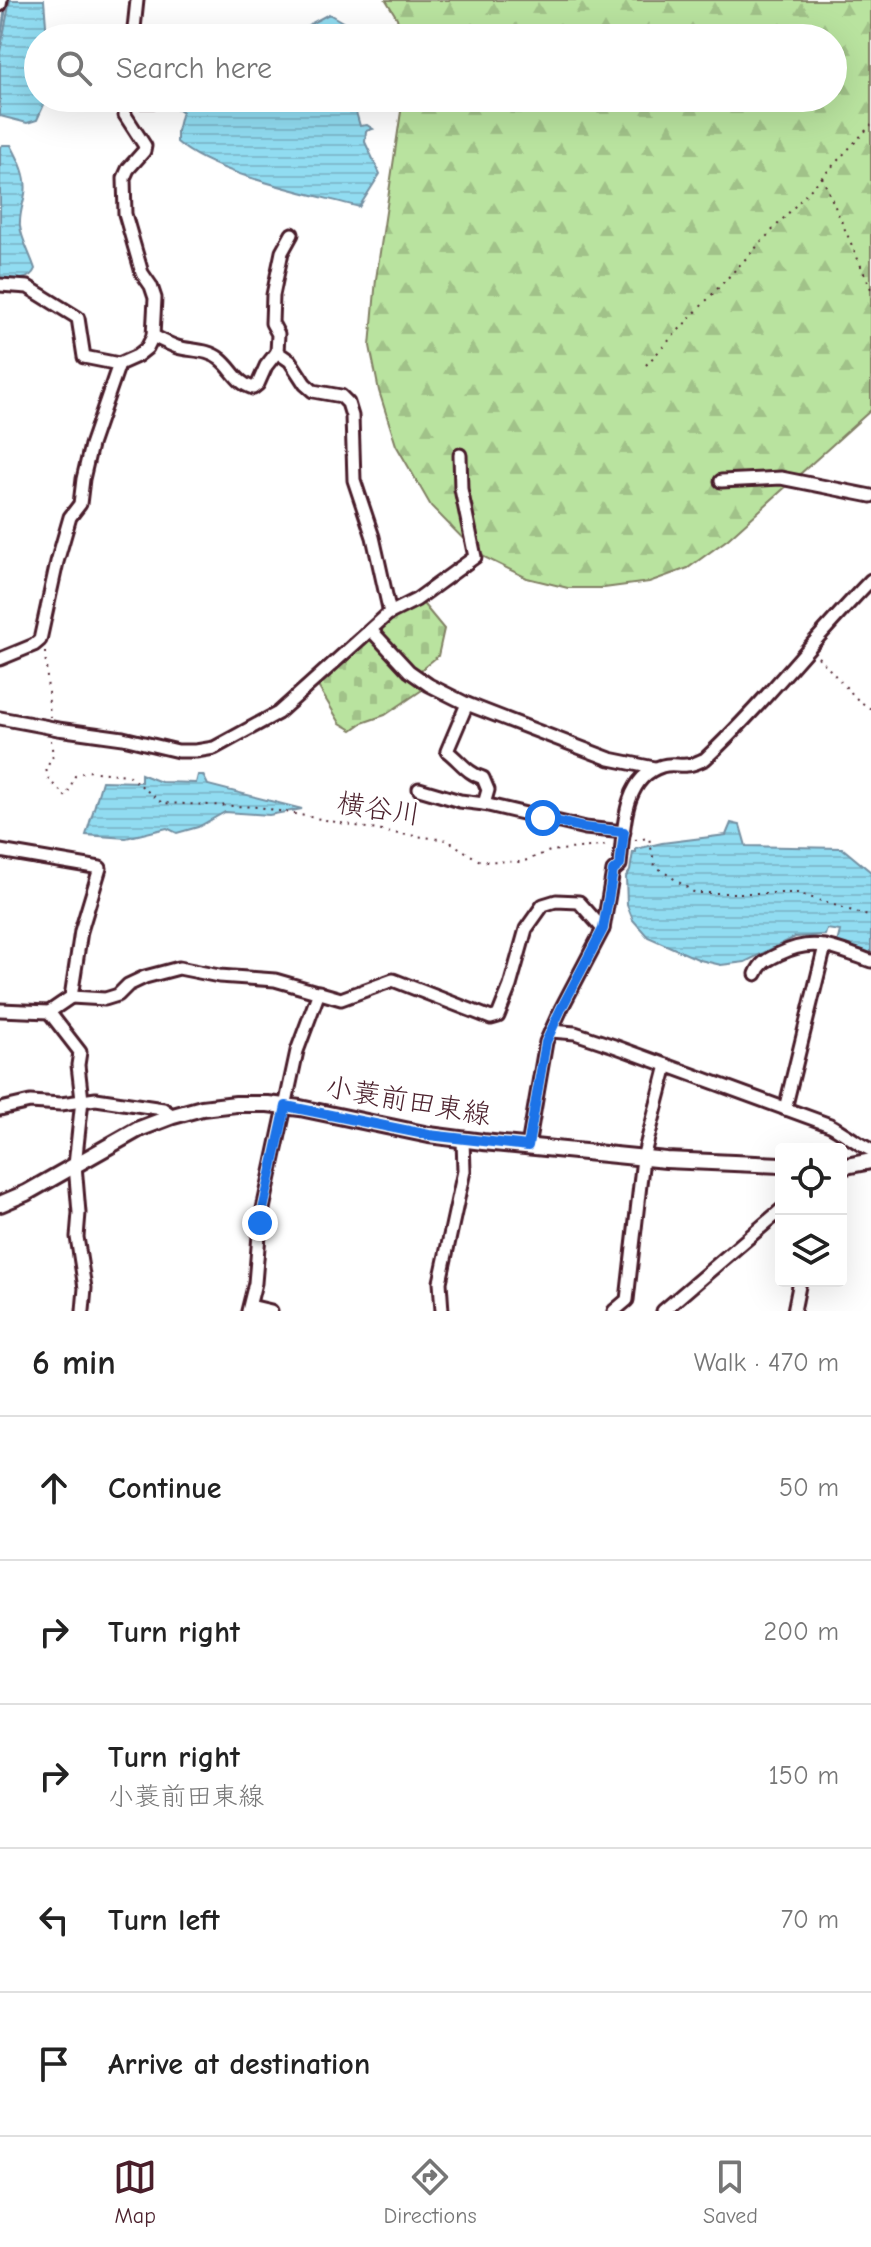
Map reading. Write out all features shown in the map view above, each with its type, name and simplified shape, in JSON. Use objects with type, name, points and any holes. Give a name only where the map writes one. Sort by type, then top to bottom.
[{"type":"main road","name":"小蓑前田東線","points":[[0,1204],[26,1193],[139,1129],[202,1108],[236,1104],[286,1106],[463,1140],[643,1158],[775,1165]]},
{"type":"main road","points":[[847,1166],[871,1161]]},
{"type":"street","points":[[134,24],[137,0]]},
{"type":"street","points":[[0,285],[28,287],[78,318],[84,357],[119,364],[147,348],[153,336],[155,298],[142,273],[125,214],[124,178],[145,146],[125,112]]},
{"type":"street","points":[[153,336],[177,347],[212,354],[227,366],[235,378],[253,388],[277,352],[278,334],[272,323],[273,295],[282,252],[292,234]]},
{"type":"street","points":[[277,352],[290,361],[313,391],[341,396],[348,403],[352,416],[354,480],[373,537],[390,613]]},
{"type":"street","points":[[0,659],[40,640],[57,562],[70,517],[80,504],[91,445],[119,364]]},
{"type":"street","points":[[0,718],[51,729],[123,738],[178,751],[214,748],[278,713],[390,613],[416,600],[475,557],[461,489],[460,455]]},
{"type":"street","points":[[721,481],[781,478],[871,496]]},
{"type":"street","points":[[371,630],[409,671],[467,704],[610,759],[654,768],[668,764],[690,765],[705,759],[871,580]]},
{"type":"street","points":[[467,704],[447,751],[469,773],[483,778],[488,790],[484,804]]},
{"type":"street","points":[[528,1146],[546,1042],[603,929],[613,871],[620,865],[628,800],[635,787],[654,768]]},
{"type":"street","points":[[419,789],[623,838]]},
{"type":"street","points":[[0,851],[100,868],[81,931],[71,997]]},
{"type":"street","points":[[0,1010],[49,1012],[71,997],[105,999],[118,995],[128,985],[145,977],[179,968],[219,976],[275,980],[341,999],[393,980],[491,1018],[498,1016],[526,929],[543,905],[556,901],[579,902],[603,929]]},
{"type":"street","points":[[756,974],[760,964],[788,949],[806,944],[825,946],[871,961]]},
{"type":"street","points":[[785,1109],[825,946]]},
{"type":"street","points":[[271,1311],[249,1308],[255,1283],[260,1223],[297,1051],[319,992]]},
{"type":"street","points":[[49,1012],[80,1052],[78,1065],[82,1100],[75,1165],[79,1213],[77,1237],[85,1288],[83,1311]]},
{"type":"street","points":[[551,1031],[575,1033],[830,1125],[871,1150]]},
{"type":"street","points":[[614,1311],[627,1300],[643,1158],[667,1065]]},
{"type":"street","points":[[0,1109],[30,1102],[61,1104],[105,1100],[163,1109],[173,1116]]},
{"type":"street","points":[[442,1311],[440,1282],[464,1171],[463,1140]]},
{"type":"street","points":[[663,1311],[775,1215]]},
{"type":"street","points":[[794,1311],[799,1287]]},
{"type":"path","points":[[646,365],[871,125]]},
{"type":"path","points":[[822,177],[871,289]]},
{"type":"path","points":[[810,648],[858,700],[871,709]]},
{"type":"path","name":"横谷川","points":[[39,654],[45,651],[53,756],[46,769],[49,780],[66,797],[75,776],[87,771],[104,771],[128,775],[162,803],[259,807],[392,833],[447,840],[480,861],[522,862],[550,851],[623,838],[649,838],[655,866],[695,893],[797,893],[871,917]]},
{"type":"green space","points":[[386,0],[871,0],[871,410],[728,539],[688,568],[649,582],[604,588],[568,588],[527,578],[478,554],[431,506],[396,445],[379,391],[370,346],[376,279],[401,112],[847,112],[847,24],[398,24]]},
{"type":"green space","points":[[420,600],[444,629],[438,656],[411,678],[425,688],[385,715],[352,730],[340,723],[316,683],[391,616]]},
{"type":"water","points":[[10,0],[44,0],[46,24],[24,24],[24,112],[41,112],[37,120],[27,123],[0,116],[0,52]]},
{"type":"water","points":[[329,14],[346,24],[310,24]]},
{"type":"water","points":[[182,112],[356,112],[360,126],[367,125],[373,129],[366,131],[365,142],[380,174],[359,207],[289,189],[214,164],[177,142]]},
{"type":"water","points":[[11,145],[25,181],[20,226],[35,269],[29,276],[20,279],[0,279],[0,147]]},
{"type":"water","points":[[141,774],[161,782],[196,783],[198,775],[203,775],[208,785],[302,809],[269,815],[225,812],[198,827],[177,833],[167,828],[126,838],[86,835],[102,781],[141,782]]},
{"type":"water","points":[[731,823],[740,825],[746,846],[842,848],[871,872],[871,958],[837,943],[840,931],[827,929],[825,935],[795,937],[745,962],[721,965],[700,960],[648,937],[633,920],[627,905],[626,877],[633,852],[662,843],[726,835]]},
{"type":"waterway","points":[[0,40],[7,0]]},
{"type":"route","points":[[260,1223],[286,1106],[429,1135],[528,1146],[546,1042],[603,929],[613,871],[620,865],[624,832],[585,828],[543,818]]}]
